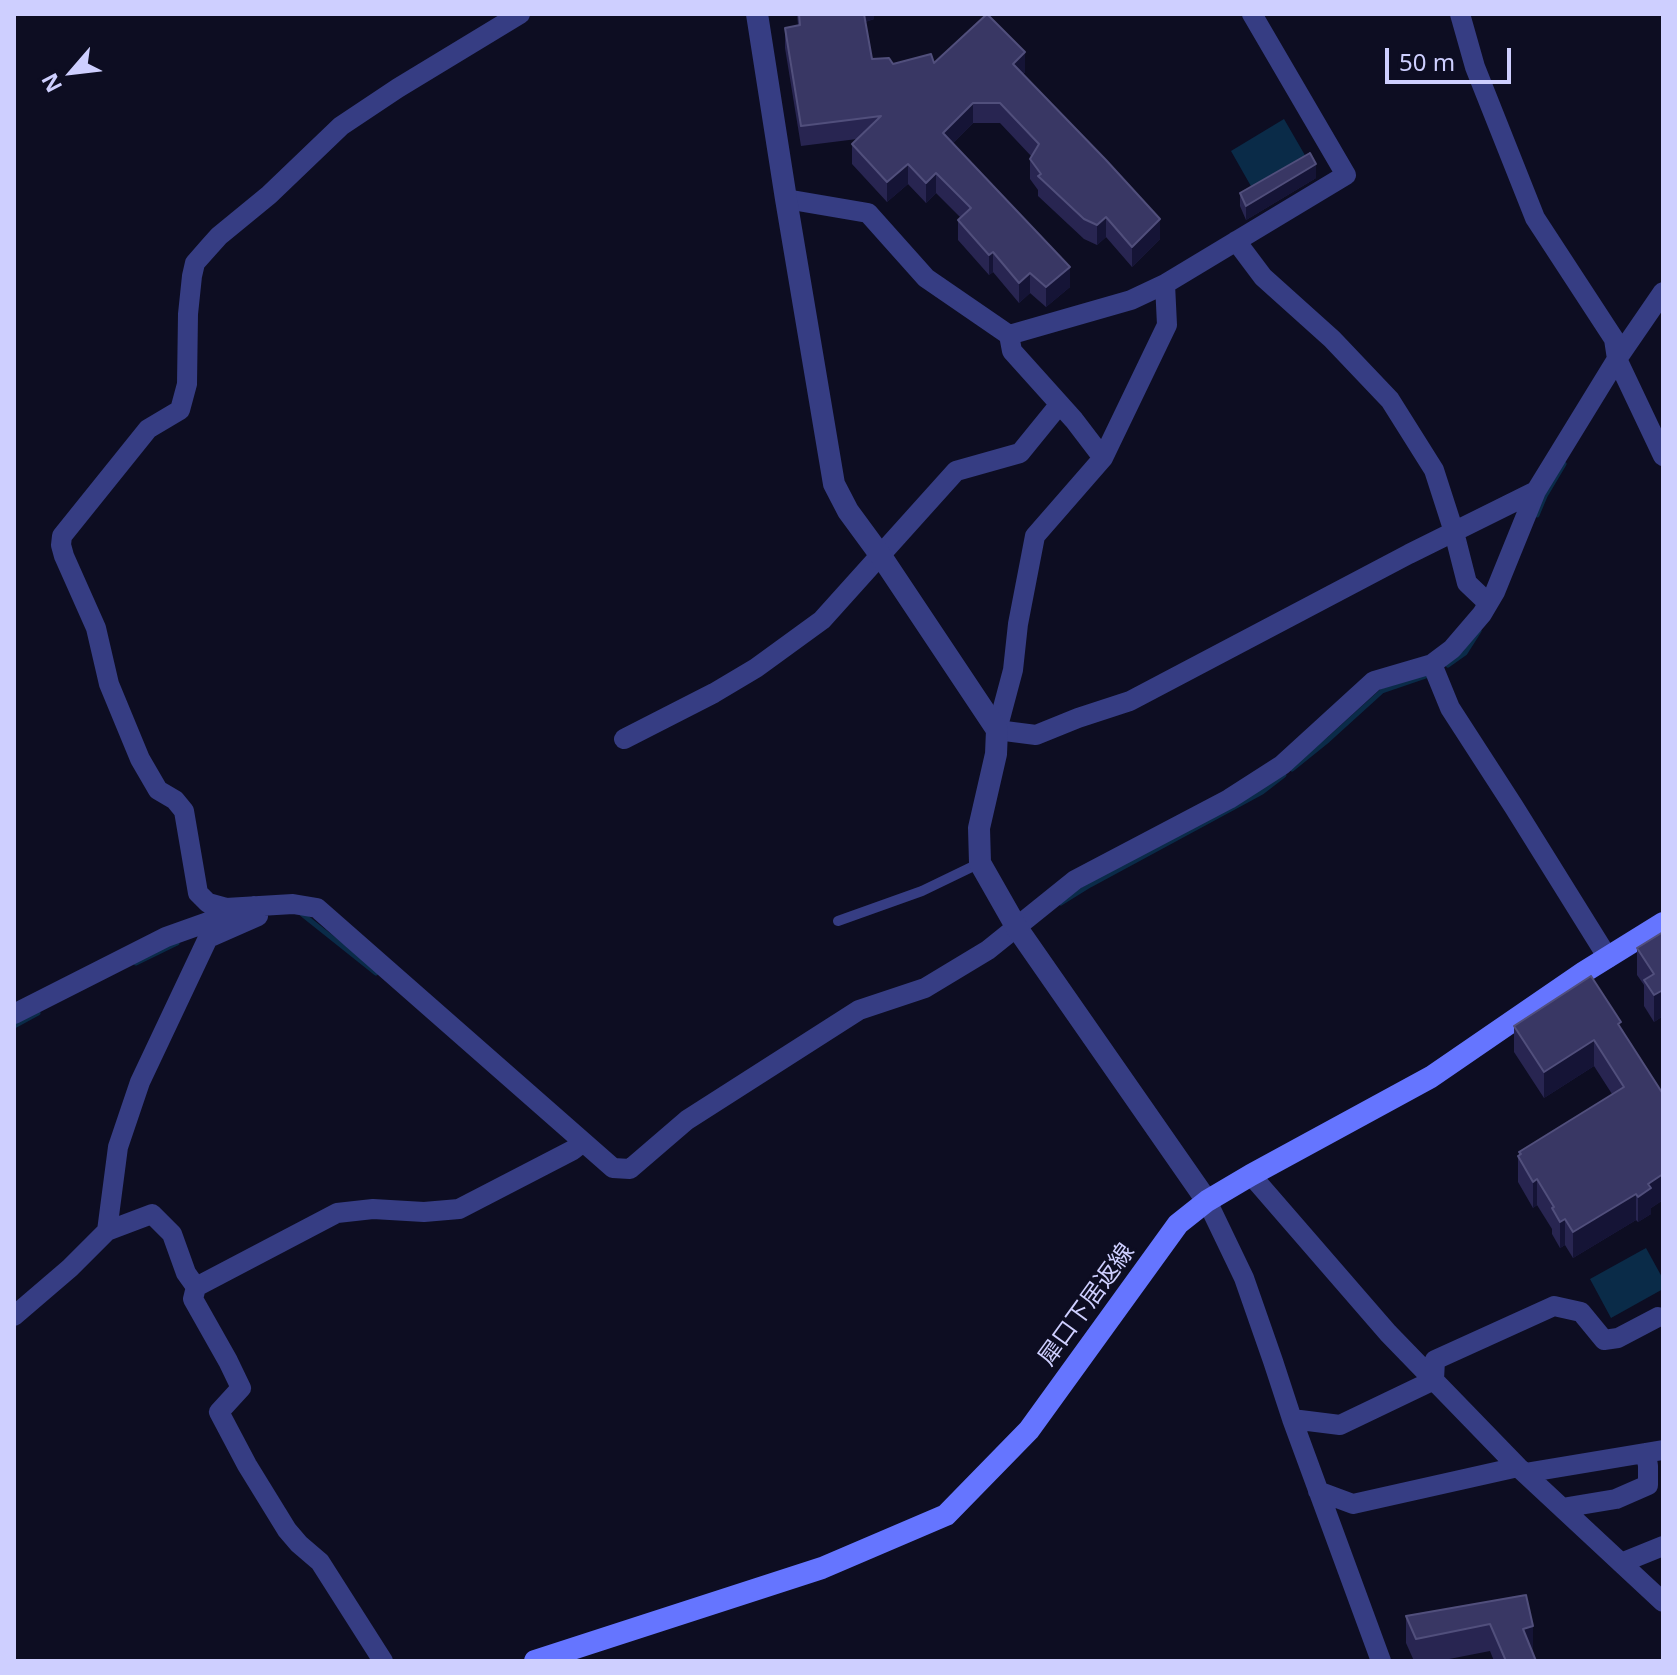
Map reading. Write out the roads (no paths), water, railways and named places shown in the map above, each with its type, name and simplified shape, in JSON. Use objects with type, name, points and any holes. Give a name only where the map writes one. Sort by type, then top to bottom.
[{"type":"main road","name":"犀口下居返線","points":[[535,1661],[822,1568],[946,1515],[1029,1430],[1178,1224],[1207,1201],[1251,1175],[1431,1077],[1663,923]]},
{"type":"street","points":[[520,14],[341,126],[269,195],[219,236],[195,263],[190,295],[187,384],[180,410],[148,429],[62,536],[61,545],[96,628],[109,684],[140,759],[158,790],[175,800],[184,811],[198,893],[208,903],[226,908],[293,904],[317,908],[578,1146],[613,1168],[630,1169],[687,1120],[859,1010],[925,988],[988,950],[1075,880],[1229,799],[1282,765],[1374,681],[1432,664],[1452,649],[1482,614],[1495,592],[1536,491],[1617,359],[1663,292]]},
{"type":"street","points":[[757,14],[834,484],[848,511],[997,730],[1036,735],[1130,701],[1536,491]]},
{"type":"street","points":[[1009,335],[1131,300],[1165,284],[1346,175],[1252,14]]},
{"type":"street","points":[[1460,14],[1475,67],[1535,218],[1614,339],[1617,359],[1663,456]]},
{"type":"street","points":[[786,199],[868,213],[926,278],[1009,335],[1012,351],[1074,420],[1103,458]]},
{"type":"street","points":[[1236,241],[1263,277],[1332,339],[1390,400],[1434,470],[1467,583],[1488,603]]},
{"type":"street","points":[[1165,284],[1167,325],[1103,458],[1035,536],[1018,624],[1013,670],[997,730],[996,754],[979,828],[980,863],[1017,928],[1207,1201],[1244,1278],[1381,1661]]},
{"type":"street","points":[[624,739],[756,668],[822,620],[956,471],[1020,453],[1059,405]]},
{"type":"street","points":[[1432,664],[1450,708],[1608,958]]},
{"type":"street","points":[[14,1014],[166,937],[254,906]]},
{"type":"street","points":[[107,1231],[118,1147],[140,1082],[208,938],[258,916],[254,906]]},
{"type":"street","points":[[383,1661],[320,1562],[287,1530],[219,1412],[241,1388],[193,1299],[196,1287],[337,1213],[373,1209],[424,1212],[459,1209],[578,1146]]},
{"type":"street","points":[[1251,1175],[1388,1333],[1521,1470],[1663,1602]]},
{"type":"street","points":[[14,1316],[107,1231],[152,1214],[172,1234],[186,1273],[196,1287]]},
{"type":"street","points":[[1434,1380],[1435,1360],[1554,1306],[1581,1312],[1604,1340],[1618,1338],[1658,1317]]},
{"type":"street","points":[[1292,1419],[1340,1425],[1434,1380]]},
{"type":"street","points":[[1318,1491],[1353,1504],[1521,1470],[1654,1452]]},
{"type":"street","points":[[1562,1508],[1616,1499],[1648,1485],[1648,1466],[1654,1452]]},
{"type":"street","points":[[1621,1563],[1663,1546]]},
{"type":"lane","points":[[838,921],[922,891],[980,863]]},
{"type":"water","points":[[1284,119],[1306,157],[1252,188],[1231,151]]},
{"type":"water","points":[[1646,1248],[1663,1279],[1663,1289],[1611,1318],[1590,1279]]},
{"type":"waterway","points":[[1537,515],[1564,464]]},
{"type":"waterway","points":[[1448,665],[1465,653],[1479,631]]},
{"type":"waterway","points":[[1292,769],[1382,691],[1426,676]]},
{"type":"waterway","points":[[1061,903],[1262,792],[1284,775]]},
{"type":"waterway","points":[[302,914],[376,973]]},
{"type":"waterway","points":[[136,963],[177,943]]},
{"type":"waterway","points":[[14,1026],[38,1013]]}]
